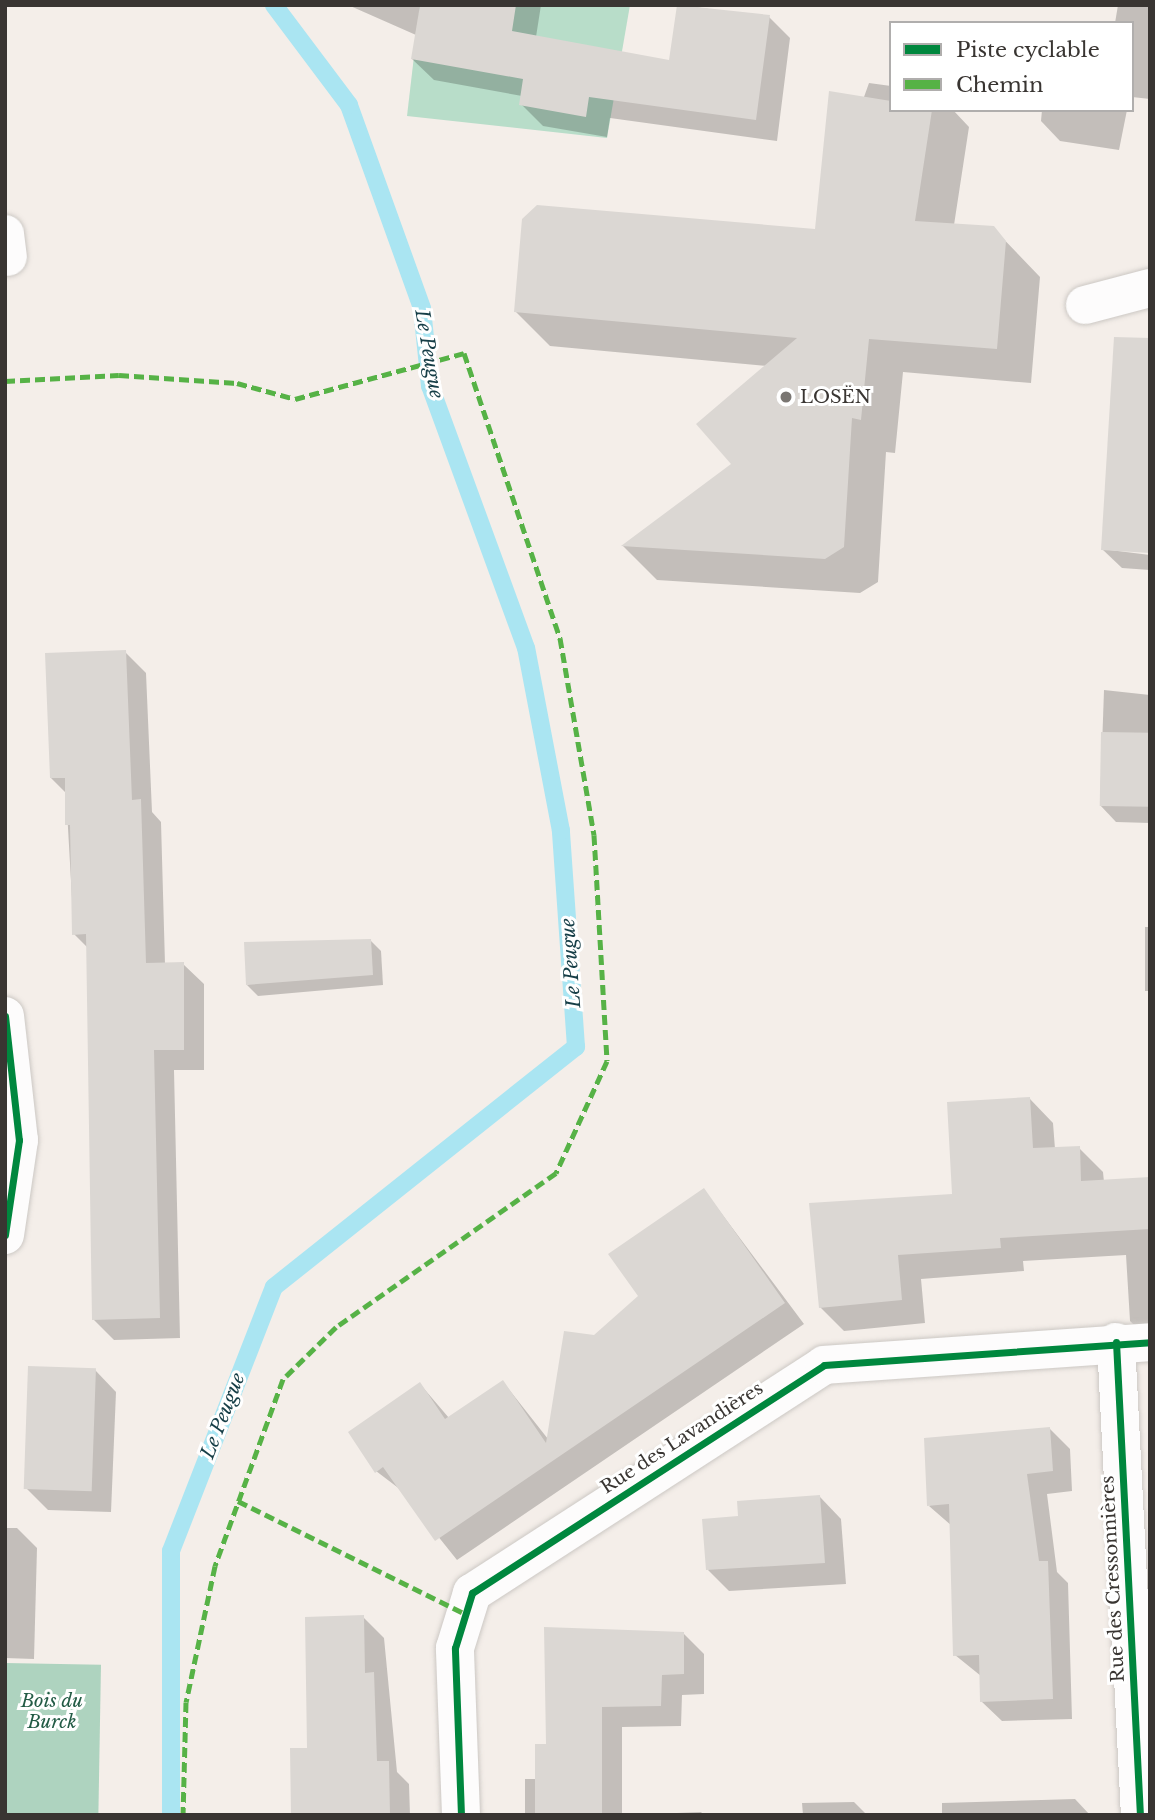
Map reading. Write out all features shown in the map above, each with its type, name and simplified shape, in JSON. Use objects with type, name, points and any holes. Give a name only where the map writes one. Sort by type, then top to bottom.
[{"type":"street","points":[[1085,305],[1150,288]]},
{"type":"street","points":[[5,1016],[19,1140],[5,1235]]},
{"type":"street","name":"Rue des Lavandières","points":[[461,1815],[455,1648],[472,1593],[824,1364],[1133,1342]]},
{"type":"street","name":"Rue des Cressonnières","points":[[1133,1342],[1140,1815]]},
{"type":"green space","points":[[420,5],[630,5],[607,138],[407,116]]},
{"type":"green space","name":"Bois du Burck","points":[[5,1663],[101,1665],[98,1815],[5,1815]]},
{"type":"building","points":[[420,5],[516,5],[512,31],[669,60],[677,5],[770,15],[756,120],[589,97],[586,117],[519,105],[523,79],[411,59]]},
{"type":"building","name":"LOSËN","points":[[829,91],[889,101],[889,112],[932,112],[915,221],[994,226],[1006,241],[997,349],[869,339],[861,420],[852,418],[844,547],[825,559],[621,546],[731,464],[696,424],[797,338],[514,312],[522,219],[537,205],[815,229]]},
{"type":"building","points":[[1114,337],[1150,338],[1150,553],[1101,550]]},
{"type":"building","points":[[126,650],[132,800],[141,799],[146,963],[184,962],[184,1050],[154,1050],[160,1318],[92,1320],[86,934],[72,935],[70,825],[65,825],[65,778],[50,778],[45,653]]},
{"type":"building","points":[[1101,732],[1150,733],[1149,807],[1100,806]]},
{"type":"building","points":[[371,939],[373,975],[246,985],[244,942]]},
{"type":"building","points":[[1030,1097],[1033,1148],[1080,1146],[1081,1181],[1150,1177],[1150,1229],[1000,1238],[1001,1248],[898,1255],[902,1300],[819,1308],[809,1203],[952,1194],[947,1102]]},
{"type":"building","points":[[704,1188],[785,1303],[435,1541],[383,1467],[375,1473],[348,1432],[420,1382],[445,1419],[503,1380],[546,1443],[564,1331],[594,1335],[638,1296],[608,1254]]},
{"type":"building","points":[[28,1366],[96,1368],[92,1491],[24,1489]]},
{"type":"building","points":[[1050,1427],[1053,1471],[1027,1474],[1039,1561],[1048,1561],[1053,1699],[980,1702],[979,1655],[953,1656],[949,1504],[927,1506],[924,1438]]},
{"type":"building","points":[[820,1495],[825,1563],[706,1570],[702,1519],[738,1516],[737,1501]]},
{"type":"building","points":[[364,1615],[365,1673],[374,1672],[377,1761],[389,1761],[390,1815],[291,1815],[290,1748],[307,1748],[305,1617]]},
{"type":"building","points":[[544,1627],[684,1632],[684,1674],[662,1675],[661,1706],[602,1707],[602,1815],[535,1815],[535,1744],[546,1744]]},
{"type":"waterway","name":"Le Peugue","points":[[171,1815],[171,1551],[274,1287],[576,1047],[561,831],[526,648],[430,386],[422,308],[349,105],[274,5]]},
{"type":"marked path","points":[[5,381],[119,375],[237,383],[295,399],[464,353],[560,638],[594,835],[607,1061],[556,1173],[336,1327],[283,1379],[215,1566],[186,1702],[183,1815]]},
{"type":"marked path","points":[[238,1501],[466,1614]]},
{"type":"cycle path","points":[[5,1016],[19,1140],[5,1235]]},
{"type":"cycle path","points":[[1116,1342],[1140,1815]]},
{"type":"cycle path","points":[[461,1815],[455,1648],[472,1593],[824,1365],[1150,1342]]},
{"type":"place","name":"LOSËN","points":[[786,397]]}]
